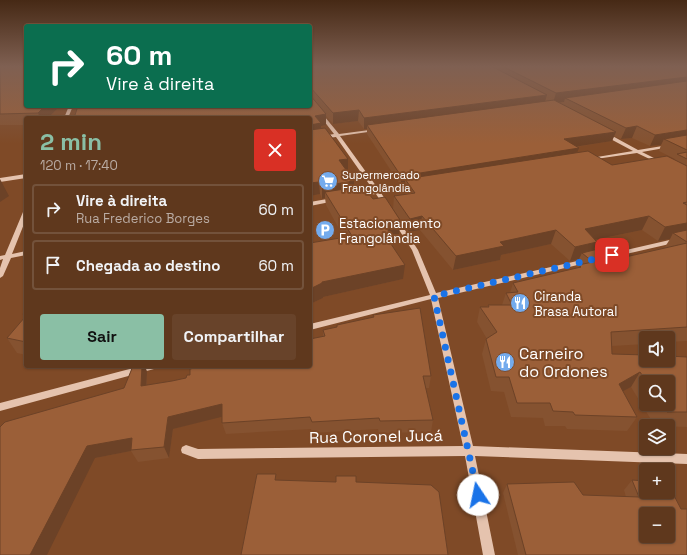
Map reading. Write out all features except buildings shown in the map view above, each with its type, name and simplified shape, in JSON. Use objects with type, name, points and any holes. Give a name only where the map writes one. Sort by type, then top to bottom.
[{"type":"street","points":[[312,103],[378,192],[415,250],[434,296],[469,451],[489,555]]},
{"type":"street","points":[[312,140],[384,129]]},
{"type":"street","points":[[598,130],[661,164]]},
{"type":"street","points":[[587,159],[687,142]]},
{"type":"street","points":[[0,180],[24,176]]},
{"type":"street","points":[[354,196],[421,185]]},
{"type":"street","points":[[312,204],[339,199]]},
{"type":"street","points":[[0,276],[24,217]]},
{"type":"street","points":[[312,326],[434,296],[687,238]]},
{"type":"street","points":[[0,258],[24,253]]},
{"type":"street","points":[[0,407],[146,368]]},
{"type":"street","name":"Rua Coronel Jucá","points":[[186,450],[198,454],[469,451],[687,459]]},
{"type":"place","name":"Supermercado Frangolândia","points":[[328,181]]},
{"type":"place","name":"Estacionamento Frangolândia","points":[[325,230]]},
{"type":"place","name":"Ciranda Brasa Autoral","points":[[520,303]]},
{"type":"place","name":"Carneiro do Ordones","points":[[505,362]]},
{"type":"route","points":[[478,495],[434,296],[612,255]]}]
